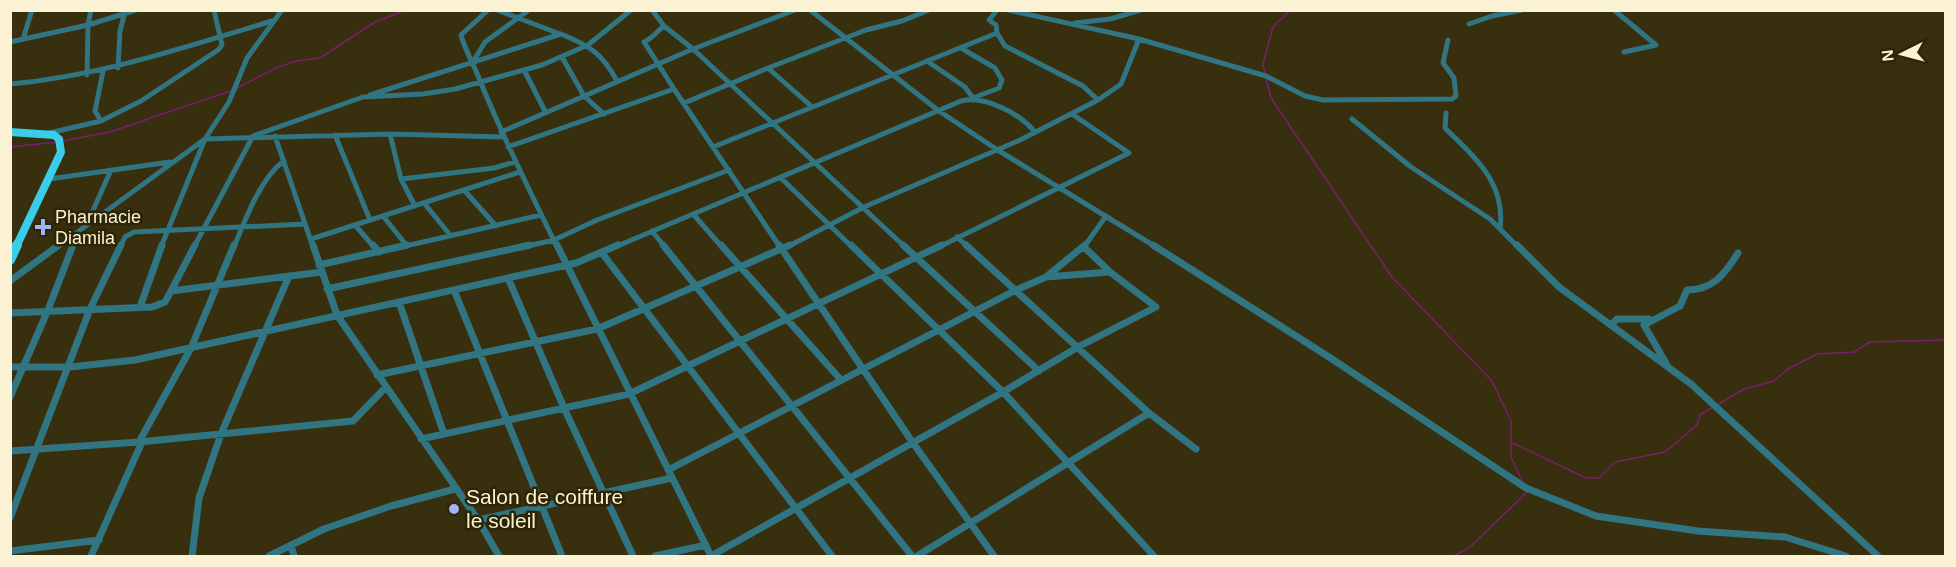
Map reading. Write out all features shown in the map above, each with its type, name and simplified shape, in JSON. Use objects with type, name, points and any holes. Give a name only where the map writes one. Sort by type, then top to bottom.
[{"type":"highway","points":[[10,132],[54,136],[62,152],[11,255]]},
{"type":"street","points":[[23,39],[32,10]]},
{"type":"street","points":[[87,75],[88,25],[91,10]]},
{"type":"street","points":[[10,42],[88,25],[136,10]]},
{"type":"street","points":[[54,136],[101,121],[141,101],[218,50],[222,45],[218,37],[214,10]]},
{"type":"street","points":[[10,281],[205,139],[218,123],[232,97],[247,58],[282,10]]},
{"type":"street","points":[[488,10],[461,35],[465,49],[473,62],[515,162],[711,556],[1003,392],[1078,347],[1156,307],[1110,272],[1084,247]]},
{"type":"street","points":[[497,10],[588,45],[605,58],[617,81]]},
{"type":"street","points":[[473,62],[486,42],[529,10]]},
{"type":"street","points":[[363,97],[423,94],[524,70],[588,45],[631,10]]},
{"type":"street","points":[[652,10],[664,26],[693,49],[1039,371]]},
{"type":"street","points":[[205,139],[390,134],[502,135],[546,112],[658,63],[795,10]]},
{"type":"street","points":[[810,10],[939,111],[1329,357],[1526,488],[1596,516],[1698,531],[1785,537],[1846,556]]},
{"type":"street","points":[[684,103],[818,47],[930,10]]},
{"type":"street","points":[[997,10],[988,20],[996,26],[997,33],[1005,46],[1083,86],[1098,100]]},
{"type":"street","points":[[1008,10],[1139,39],[1266,76],[1314,99],[1452,99],[1456,96],[1456,81],[1454,75],[1443,63],[1448,40]]},
{"type":"street","points":[[1068,23],[1110,20],[1141,10]]},
{"type":"street","points":[[1469,24],[1492,16],[1522,10]]},
{"type":"street","points":[[1614,11],[1648,36],[1656,45],[1624,52]]},
{"type":"street","points":[[118,68],[120,31],[125,12]]},
{"type":"street","points":[[10,84],[87,75],[118,68],[179,52],[218,37],[273,21]]},
{"type":"street","points":[[664,26],[657,31],[654,37],[644,42],[913,443],[972,523],[993,556]]},
{"type":"street","points":[[713,147],[997,33]]},
{"type":"street","points":[[10,313],[140,308],[165,302],[253,136],[363,97],[561,34]]},
{"type":"street","points":[[377,375],[597,328],[782,249],[864,207],[1020,140],[1034,131],[1058,122],[1076,110],[1096,103],[1103,93],[1114,90],[1121,83],[1139,39]]},
{"type":"street","points":[[10,367],[70,367],[135,360],[566,266],[602,254],[652,231],[999,88],[1002,80],[995,68],[961,48]]},
{"type":"street","points":[[562,57],[584,96],[604,114]]},
{"type":"street","points":[[927,61],[965,87],[974,98],[1024,122],[1034,131]]},
{"type":"street","points":[[768,68],[811,106]]},
{"type":"street","points":[[524,70],[546,112]]},
{"type":"street","points":[[101,121],[95,111],[104,71]]},
{"type":"street","points":[[508,147],[674,89]]},
{"type":"street","points":[[1446,113],[1445,128],[1480,162],[1496,194],[1503,219],[1500,229]]},
{"type":"street","points":[[421,439],[629,394],[820,305],[1129,153],[1072,114]]},
{"type":"street","points":[[1352,119],[1411,167],[1477,209],[1559,287],[1690,384],[1878,556]]},
{"type":"street","points":[[390,134],[401,179],[415,206]]},
{"type":"street","points":[[335,135],[370,220]]},
{"type":"street","points":[[275,136],[337,315],[478,520],[500,556]]},
{"type":"street","points":[[140,308],[167,230],[205,139]]},
{"type":"street","points":[[91,556],[140,442],[192,348],[242,227],[264,182],[274,168],[284,161]]},
{"type":"street","points":[[49,179],[173,162]]},
{"type":"street","points":[[401,179],[494,168],[515,162]]},
{"type":"street","points":[[87,225],[111,170]]},
{"type":"street","points":[[327,289],[554,240],[597,220],[729,170]]},
{"type":"street","points":[[310,239],[520,172]]},
{"type":"street","points":[[781,178],[1003,392],[1151,556]]},
{"type":"street","points":[[464,190],[496,226]]},
{"type":"street","points":[[424,203],[450,236]]},
{"type":"street","points":[[693,214],[841,380]]},
{"type":"street","points":[[171,291],[289,276],[379,252],[542,215]]},
{"type":"street","points":[[383,216],[407,246]]},
{"type":"street","points":[[478,520],[542,507],[670,474],[739,434],[841,380],[974,311],[1046,277],[1084,247],[1106,216]]},
{"type":"street","points":[[10,518],[35,450],[70,367],[90,309],[125,237],[134,232],[305,224]]},
{"type":"street","points":[[355,225],[379,252]]},
{"type":"street","points":[[652,231],[912,556]]},
{"type":"street","points":[[10,397],[48,310],[74,242],[74,235]]},
{"type":"street","points":[[957,237],[1149,413],[1196,449]]},
{"type":"street","points":[[1611,325],[1617,319],[1648,319],[1667,315],[1681,306],[1687,290],[1701,290],[1725,274],[1738,253]]},
{"type":"street","points":[[602,254],[832,556]]},
{"type":"street","points":[[1046,277],[1110,272]]},
{"type":"street","points":[[192,556],[199,516],[199,498],[221,434],[289,276]]},
{"type":"street","points":[[508,278],[564,408],[633,556]]},
{"type":"street","points":[[454,290],[562,556]]},
{"type":"street","points":[[399,302],[444,434]]},
{"type":"street","points":[[1648,319],[1644,325],[1669,368]]},
{"type":"street","points":[[10,451],[140,442],[352,421],[386,387]]},
{"type":"street","points":[[917,556],[1149,413]]},
{"type":"street","points":[[269,556],[336,525],[391,506],[455,489]]},
{"type":"street","points":[[10,551],[99,540]]},
{"type":"street","points":[[291,545],[294,556]]},
{"type":"street","points":[[655,556],[706,546]]},
{"type":"waterway","points":[[237,88],[276,68],[296,61],[320,58],[375,22],[406,10]]},
{"type":"waterway","points":[[1265,73],[1263,64],[1273,27],[1290,10]]},
{"type":"waterway","points":[[1266,78],[1271,98],[1392,277],[1492,381],[1511,421],[1511,457],[1523,483]]},
{"type":"waterway","points":[[62,141],[110,132],[233,90]]},
{"type":"waterway","points":[[10,147],[58,142]]},
{"type":"waterway","points":[[1717,405],[1744,389],[1774,381],[1788,369],[1817,354],[1854,352],[1870,342],[1946,340]]},
{"type":"waterway","points":[[1513,443],[1586,478],[1599,478],[1615,462],[1665,452],[1697,425],[1700,415],[1713,407]]},
{"type":"waterway","points":[[1453,556],[1469,548],[1527,492]]},
{"type":"place","name":"Pharmacie Diamila","points":[[43,227]]},
{"type":"place","name":"Salon de coiffure le soleil","points":[[454,509]]}]
